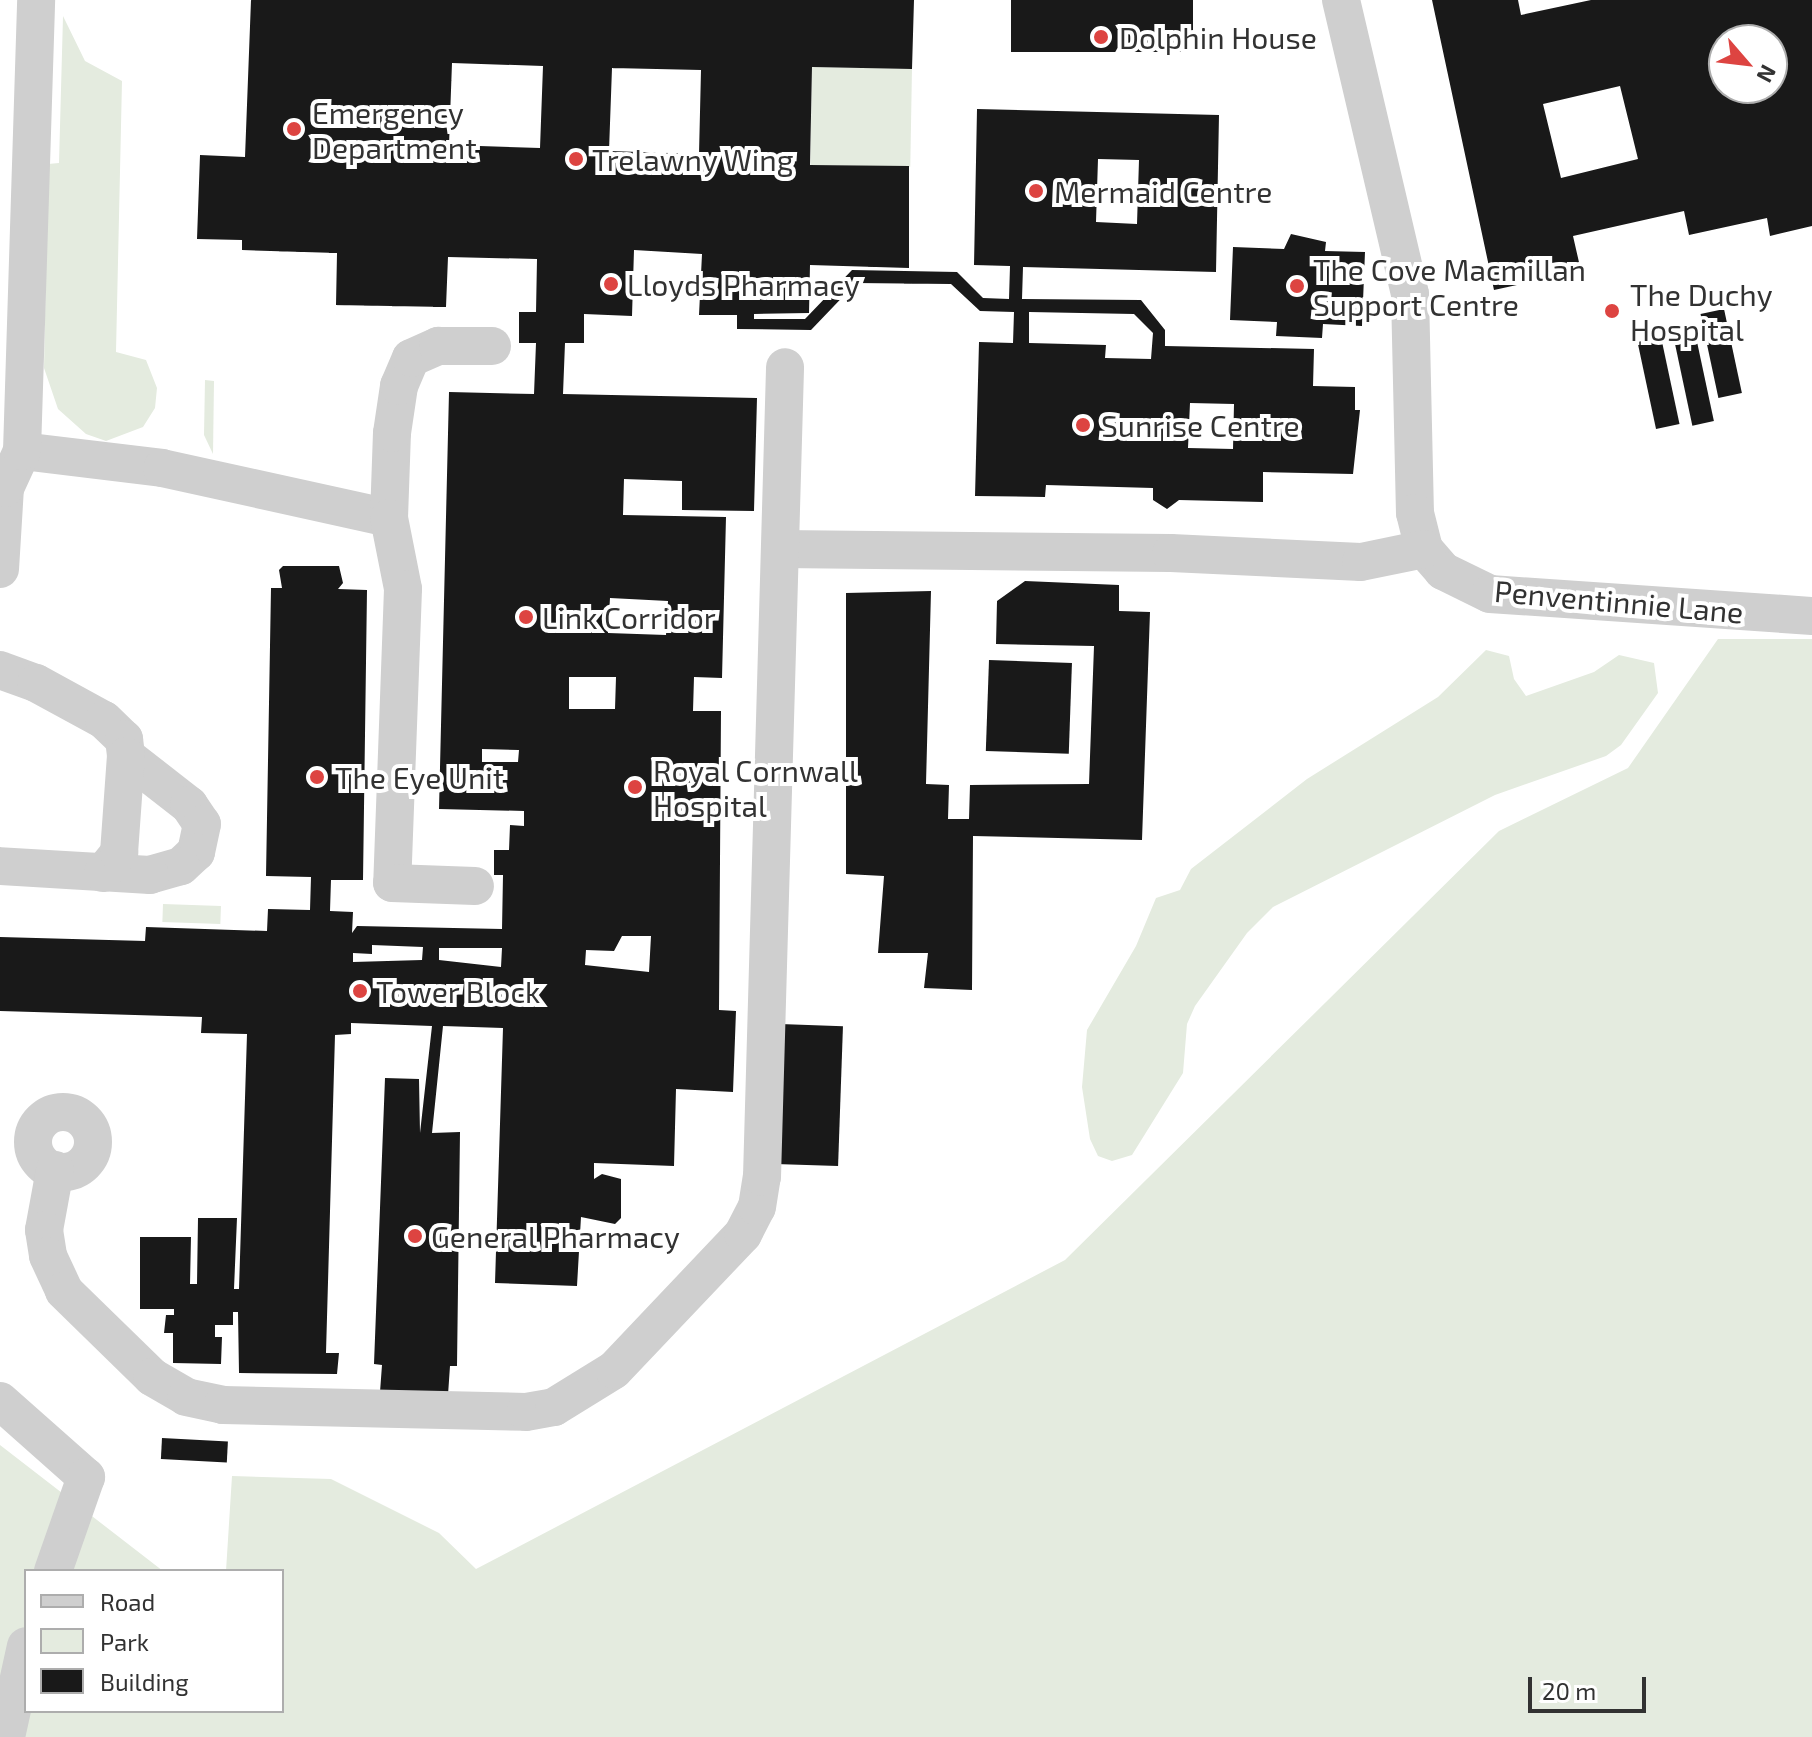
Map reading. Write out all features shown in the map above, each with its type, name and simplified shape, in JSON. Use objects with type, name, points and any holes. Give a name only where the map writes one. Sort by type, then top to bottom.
[{"type":"street","points":[[0,569],[5,488],[22,451],[15,312],[36,0]]},
{"type":"street","points":[[780,549],[1171,553],[1361,562],[1424,549],[1415,513],[1410,294],[1341,0]]},
{"type":"street","points":[[475,886],[392,883],[403,589],[389,518],[392,433],[399,386],[411,358],[438,346],[492,346]]},
{"type":"street","points":[[55,1170],[44,1222],[54,1274],[86,1315],[152,1377],[186,1397],[245,1406],[526,1412],[574,1399],[614,1370],[743,1234],[760,1195],[785,367]]},
{"type":"street","points":[[22,451],[162,468],[389,518]]},
{"type":"street","name":"Penventinnie Lane","points":[[1424,549],[1443,571],[1490,594],[1812,616]]},
{"type":"street","points":[[0,670],[47,688],[104,720],[124,739],[126,756],[119,853],[103,873]]},
{"type":"street","points":[[0,866],[150,875],[181,866],[196,852],[202,824],[189,805],[126,756]]},
{"type":"street","points":[[0,1401],[86,1477],[54,1569]]},
{"type":"street","points":[[6,1737],[24,1655]]},
{"type":"green space","points":[[63,16],[85,61],[122,81],[116,352],[146,360],[157,388],[155,408],[143,427],[106,441],[86,434],[58,409],[44,368],[48,164],[59,163]]},
{"type":"green space","points":[[812,67],[912,69],[910,167],[810,165]]},
{"type":"green space","points":[[205,380],[214,381],[213,454],[204,435]]},
{"type":"green space","points":[[1718,639],[1812,639],[1812,1737],[0,1737],[0,1445],[160,1569],[24,1569],[24,1713],[284,1713],[284,1569],[226,1569],[232,1476],[331,1479],[439,1533],[476,1569],[1065,1260],[1499,831],[1628,768]]},
{"type":"green space","points":[[1486,650],[1509,656],[1514,679],[1526,696],[1594,672],[1619,655],[1654,663],[1658,693],[1621,745],[1606,756],[1495,795],[1273,907],[1247,933],[1195,1006],[1187,1024],[1183,1073],[1132,1155],[1112,1161],[1098,1156],[1090,1139],[1082,1087],[1087,1030],[1136,946],[1156,898],[1180,890],[1191,869],[1307,779],[1438,697]]},
{"type":"green space","points":[[163,904],[221,906],[220,924],[162,922]]},
{"type":"building","points":[[251,0],[914,0],[912,69],[812,67],[810,165],[909,166],[909,268],[810,265],[809,313],[754,314],[754,319],[805,319],[852,270],[957,272],[983,298],[1009,299],[1010,266],[974,265],[977,109],[1219,115],[1216,272],[1023,267],[1022,299],[1141,300],[1165,330],[1165,346],[1314,349],[1313,386],[1355,387],[1355,410],[1360,410],[1353,474],[1263,472],[1263,502],[1179,500],[1167,509],[1153,500],[1153,488],[1046,485],[1045,497],[975,496],[979,342],[1013,343],[1014,312],[980,311],[951,284],[856,283],[811,330],[737,329],[737,315],[699,315],[702,254],[634,250],[632,316],[584,314],[584,343],[565,343],[563,394],[757,398],[754,511],[682,510],[682,481],[624,479],[623,515],[726,517],[722,678],[694,677],[693,711],[721,711],[719,1010],[736,1011],[733,1092],[676,1089],[674,1166],[594,1163],[594,1179],[602,1174],[621,1179],[621,1218],[615,1224],[581,1217],[577,1286],[495,1283],[503,1028],[443,1026],[432,1133],[460,1132],[457,1366],[450,1366],[448,1395],[380,1392],[382,1365],[374,1364],[385,1078],[419,1079],[420,1133],[432,1026],[351,1023],[351,1034],[335,1035],[326,1353],[339,1353],[337,1374],[239,1373],[238,1312],[233,1312],[233,1325],[215,1325],[215,1337],[222,1337],[221,1364],[173,1363],[173,1333],[164,1333],[166,1315],[174,1315],[174,1309],[140,1309],[140,1237],[191,1237],[190,1284],[197,1284],[198,1218],[237,1218],[234,1289],[239,1289],[247,1034],[201,1033],[202,1017],[0,1011],[0,937],[145,941],[146,927],[267,931],[268,909],[310,910],[311,877],[266,876],[271,588],[282,588],[279,570],[283,566],[339,566],[343,583],[338,589],[367,590],[363,880],[331,880],[330,911],[353,912],[352,933],[357,926],[502,929],[503,875],[494,875],[494,850],[509,850],[510,825],[524,826],[524,811],[439,809],[449,392],[534,394],[536,343],[519,343],[519,312],[536,312],[537,259],[448,257],[446,307],[336,305],[337,253],[242,250],[242,240],[197,239],[200,155],[245,157]],"holes":[[[452,63],[543,66],[540,148],[449,145]],[[612,68],[701,70],[699,154],[609,151]],[[1098,159],[1139,160],[1137,224],[1096,222]],[[1029,312],[1134,314],[1153,333],[1151,359],[1105,358],[1106,345],[1029,343]],[[1190,403],[1234,404],[1233,449],[1188,448]],[[610,598],[668,601],[666,635],[608,633]],[[569,677],[616,677],[615,709],[569,709]],[[482,749],[519,750],[518,762],[482,762]],[[622,936],[651,936],[649,972],[585,965],[586,950],[614,951]],[[372,945],[423,947],[422,960],[353,962],[353,953],[372,954]],[[439,948],[502,948],[501,967],[439,960]]]},
{"type":"building","name":"Dolphin House","points":[[1011,0],[1193,0],[1193,52],[1011,52]]},
{"type":"building","name":"The Duchy Hospital","points":[[1432,0],[1518,0],[1521,15],[1591,0],[1812,0],[1812,226],[1770,236],[1767,218],[1689,235],[1684,211],[1573,236],[1581,271],[1494,290]],"holes":[[[1620,86],[1638,159],[1561,178],[1543,104]]]},
{"type":"building","name":"The Cove Macmillan Support Centre","points":[[1291,234],[1326,242],[1325,251],[1365,252],[1362,326],[1323,324],[1322,338],[1276,336],[1277,322],[1230,320],[1233,247],[1284,249]]},
{"type":"building","points":[[1724,309],[1742,393],[1718,398],[1701,314]]},
{"type":"building","points":[[1661,337],[1680,424],[1656,429],[1638,342]]},
{"type":"building","points":[[1696,337],[1714,421],[1692,426],[1674,342]]},
{"type":"building","points":[[1025,581],[1119,585],[1119,611],[1150,612],[1142,840],[973,836],[972,990],[924,988],[928,953],[878,953],[884,876],[846,874],[846,593],[931,591],[926,784],[949,785],[948,819],[969,819],[970,785],[1089,784],[1094,646],[996,644],[997,601]]},
{"type":"building","points":[[989,660],[1072,663],[1069,754],[986,751]]},
{"type":"building","points":[[780,1024],[843,1026],[838,1166],[775,1164]]},
{"type":"building","points":[[162,1438],[228,1441],[227,1462],[161,1459]]},
{"type":"place","name":"Dolphin House","points":[[1101,37]]},
{"type":"place","name":"Emergency Department","points":[[294,129]]},
{"type":"place","name":"Trelawny Wing","points":[[576,159]]},
{"type":"place","name":"Mermaid Centre","points":[[1036,191]]},
{"type":"place","name":"Lloyds Pharmacy","points":[[611,284]]},
{"type":"place","name":"The Cove Macmillan Support Centre","points":[[1297,286]]},
{"type":"place","name":"The Duchy Hospital","points":[[1612,311]]},
{"type":"place","name":"Sunrise Centre","points":[[1083,425]]},
{"type":"place","name":"Link Corridor","points":[[526,617]]},
{"type":"place","name":"The Eye Unit","points":[[317,777]]},
{"type":"place","name":"Royal Cornwall Hospital","points":[[635,787]]},
{"type":"place","name":"Tower Block","points":[[360,991]]},
{"type":"place","name":"General Pharmacy","points":[[415,1236]]}]
